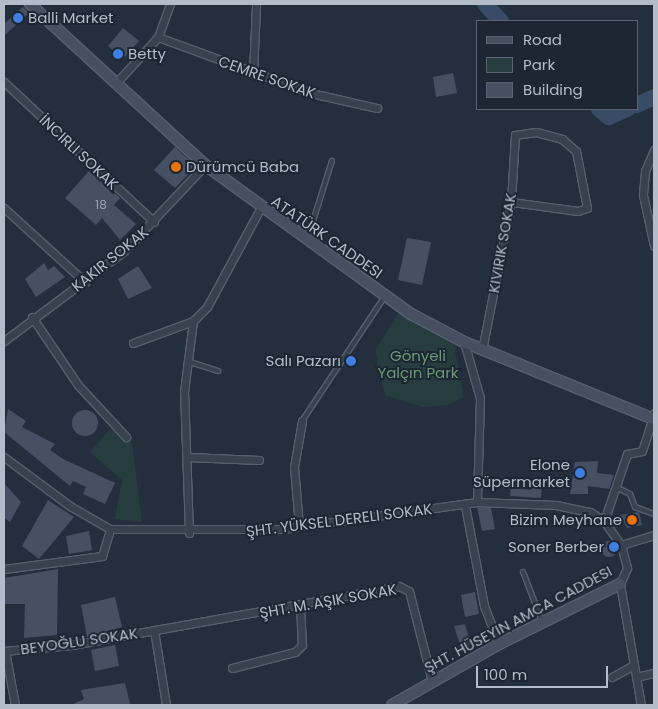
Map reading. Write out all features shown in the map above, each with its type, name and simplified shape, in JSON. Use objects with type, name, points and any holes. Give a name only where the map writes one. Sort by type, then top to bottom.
[{"type":"main road","name":"ATATÜRK CADDESI","points":[[30,4],[205,165],[260,209],[385,296],[464,342],[654,417]]},
{"type":"main road","name":"ŞHT. HÜSEYIN AMCA CADDESI","points":[[392,705],[499,644],[620,584]]},
{"type":"street","points":[[116,83],[158,37],[170,4]]},
{"type":"street","points":[[253,74],[256,4]]},
{"type":"street","name":"CEMRE SOKAK","points":[[158,37],[253,74],[353,106],[377,108]]},
{"type":"street","name":"İNCIRLI SOKAK","points":[[4,82],[154,222]]},
{"type":"street","points":[[482,350],[511,202],[515,135],[536,132],[562,139],[576,151],[587,208],[578,211],[511,202]]},
{"type":"street","points":[[654,150],[645,171],[643,195],[654,246]]},
{"type":"street","points":[[4,341],[32,317],[85,282],[154,222],[205,165]]},
{"type":"street","points":[[4,208],[85,282]]},
{"type":"street","points":[[133,343],[194,320],[212,298],[260,209]]},
{"type":"street","points":[[32,317],[78,385],[126,437]]},
{"type":"street","points":[[189,533],[188,457],[184,392],[194,320]]},
{"type":"street","points":[[464,342],[480,398],[481,447],[477,502]]},
{"type":"street","points":[[604,521],[627,454],[642,451],[654,417]]},
{"type":"street","points":[[299,526],[294,466],[302,421]]},
{"type":"street","name":"ŞHT. YÜKSEL DERELI SOKAK","points":[[4,457],[70,506],[110,529],[189,533],[299,526],[465,506],[477,502],[556,505],[590,512],[604,521],[621,545]]},
{"type":"street","points":[[188,457],[259,460]]},
{"type":"street","points":[[465,506],[484,606],[499,644]]},
{"type":"street","points":[[4,569],[78,562],[107,550],[110,529]]},
{"type":"street","name":"ŞHT. HÜSEYIN AMCA CADDESI","points":[[620,584],[627,568],[621,545],[654,534]]},
{"type":"street","points":[[620,584],[640,705]]},
{"type":"street","name":"BEYOĞLU SOKAK","points":[[4,651],[300,607],[399,586],[410,591],[432,681]]},
{"type":"street","points":[[232,668],[295,652],[302,645],[300,607]]},
{"type":"street","points":[[154,630],[166,705]]},
{"type":"street","points":[[4,651],[15,705]]},
{"type":"street","points":[[612,677],[634,666]]},
{"type":"street","points":[[636,677],[654,673]]},
{"type":"lane","points":[[306,241],[332,161]]},
{"type":"lane","points":[[302,421],[385,296]]},
{"type":"lane","points":[[188,361],[218,371]]},
{"type":"lane","points":[[615,487],[630,494],[635,507],[654,514]]},
{"type":"lane","points":[[523,572],[542,623]]},
{"type":"green space","name":"Gönyeli Yalçın Park","points":[[399,311],[458,340],[455,351],[464,397],[448,405],[422,407],[385,395],[375,351]]},
{"type":"green space","points":[[110,429],[132,443],[142,522],[115,519],[122,480],[90,452]]},
{"type":"building","name":"Balli Market","points":[[23,7],[29,13],[4,36],[4,24]]},
{"type":"building","points":[[123,28],[139,41],[123,59],[108,46]]},
{"type":"building","points":[[453,73],[457,93],[436,97],[433,77]]},
{"type":"building","name":"Dürümcü Baba","points":[[175,147],[196,166],[175,188],[154,170]]},
{"type":"building","points":[[89,171],[120,198],[114,205],[136,224],[120,240],[102,218],[96,225],[65,198]]},
{"type":"building","points":[[407,238],[431,242],[422,285],[398,280]]},
{"type":"building","points":[[44,263],[48,270],[54,266],[65,277],[36,297],[25,279]]},
{"type":"building","points":[[138,266],[152,288],[128,299],[118,279]]},
{"type":"building","points":[[8,409],[26,421],[22,427],[55,444],[50,450],[63,459],[115,483],[105,504],[83,494],[86,487],[73,481],[70,486],[4,432]]},
{"type":"building","points":[[85,410],[94,414],[98,423],[94,432],[85,436],[76,432],[72,423],[76,414]]},
{"type":"building","points":[[598,461],[597,473],[614,475],[609,489],[588,486],[588,494],[570,494],[575,462]]},
{"type":"building","points":[[531,482],[542,484],[541,498],[510,496],[511,487],[531,490]]},
{"type":"building","points":[[4,483],[21,502],[10,522],[4,518]]},
{"type":"building","points":[[48,500],[74,517],[39,559],[22,546]]},
{"type":"building","points":[[477,507],[491,508],[495,529],[482,531]]},
{"type":"building","name":"Bizim Meyhane","points":[[639,512],[642,525],[627,528],[620,515]]},
{"type":"building","points":[[89,531],[92,550],[69,554],[66,536]]},
{"type":"building","points":[[609,541],[615,543],[617,549],[615,555],[609,557],[603,555],[601,549],[603,543]]},
{"type":"building","points":[[58,569],[57,635],[24,638],[25,604],[4,604],[4,578]]},
{"type":"building","points":[[475,592],[479,614],[465,617],[461,595]]},
{"type":"building","points":[[115,597],[122,627],[87,637],[81,605]]},
{"type":"building","points":[[465,624],[471,645],[461,648],[454,626]]},
{"type":"building","points":[[115,645],[119,666],[95,671],[91,650]]},
{"type":"building","points":[[125,683],[130,704],[71,705],[84,699],[81,690]]},
{"type":"waterway","points":[[485,4],[500,20]]},
{"type":"waterway","points":[[638,105],[654,97]]},
{"type":"waterway","points":[[600,110],[609,117],[625,110]]},
{"type":"place","name":"Balli Market","points":[[18,18]]},
{"type":"place","name":"Betty","points":[[118,54]]},
{"type":"place","name":"Dürümcü Baba","points":[[176,167]]},
{"type":"place","name":"Salı Pazarı","points":[[351,361]]},
{"type":"place","name":"Elone Süpermarket","points":[[580,473]]},
{"type":"place","name":"Bizim Meyhane","points":[[632,520]]},
{"type":"place","name":"Soner Berber","points":[[614,547]]}]
